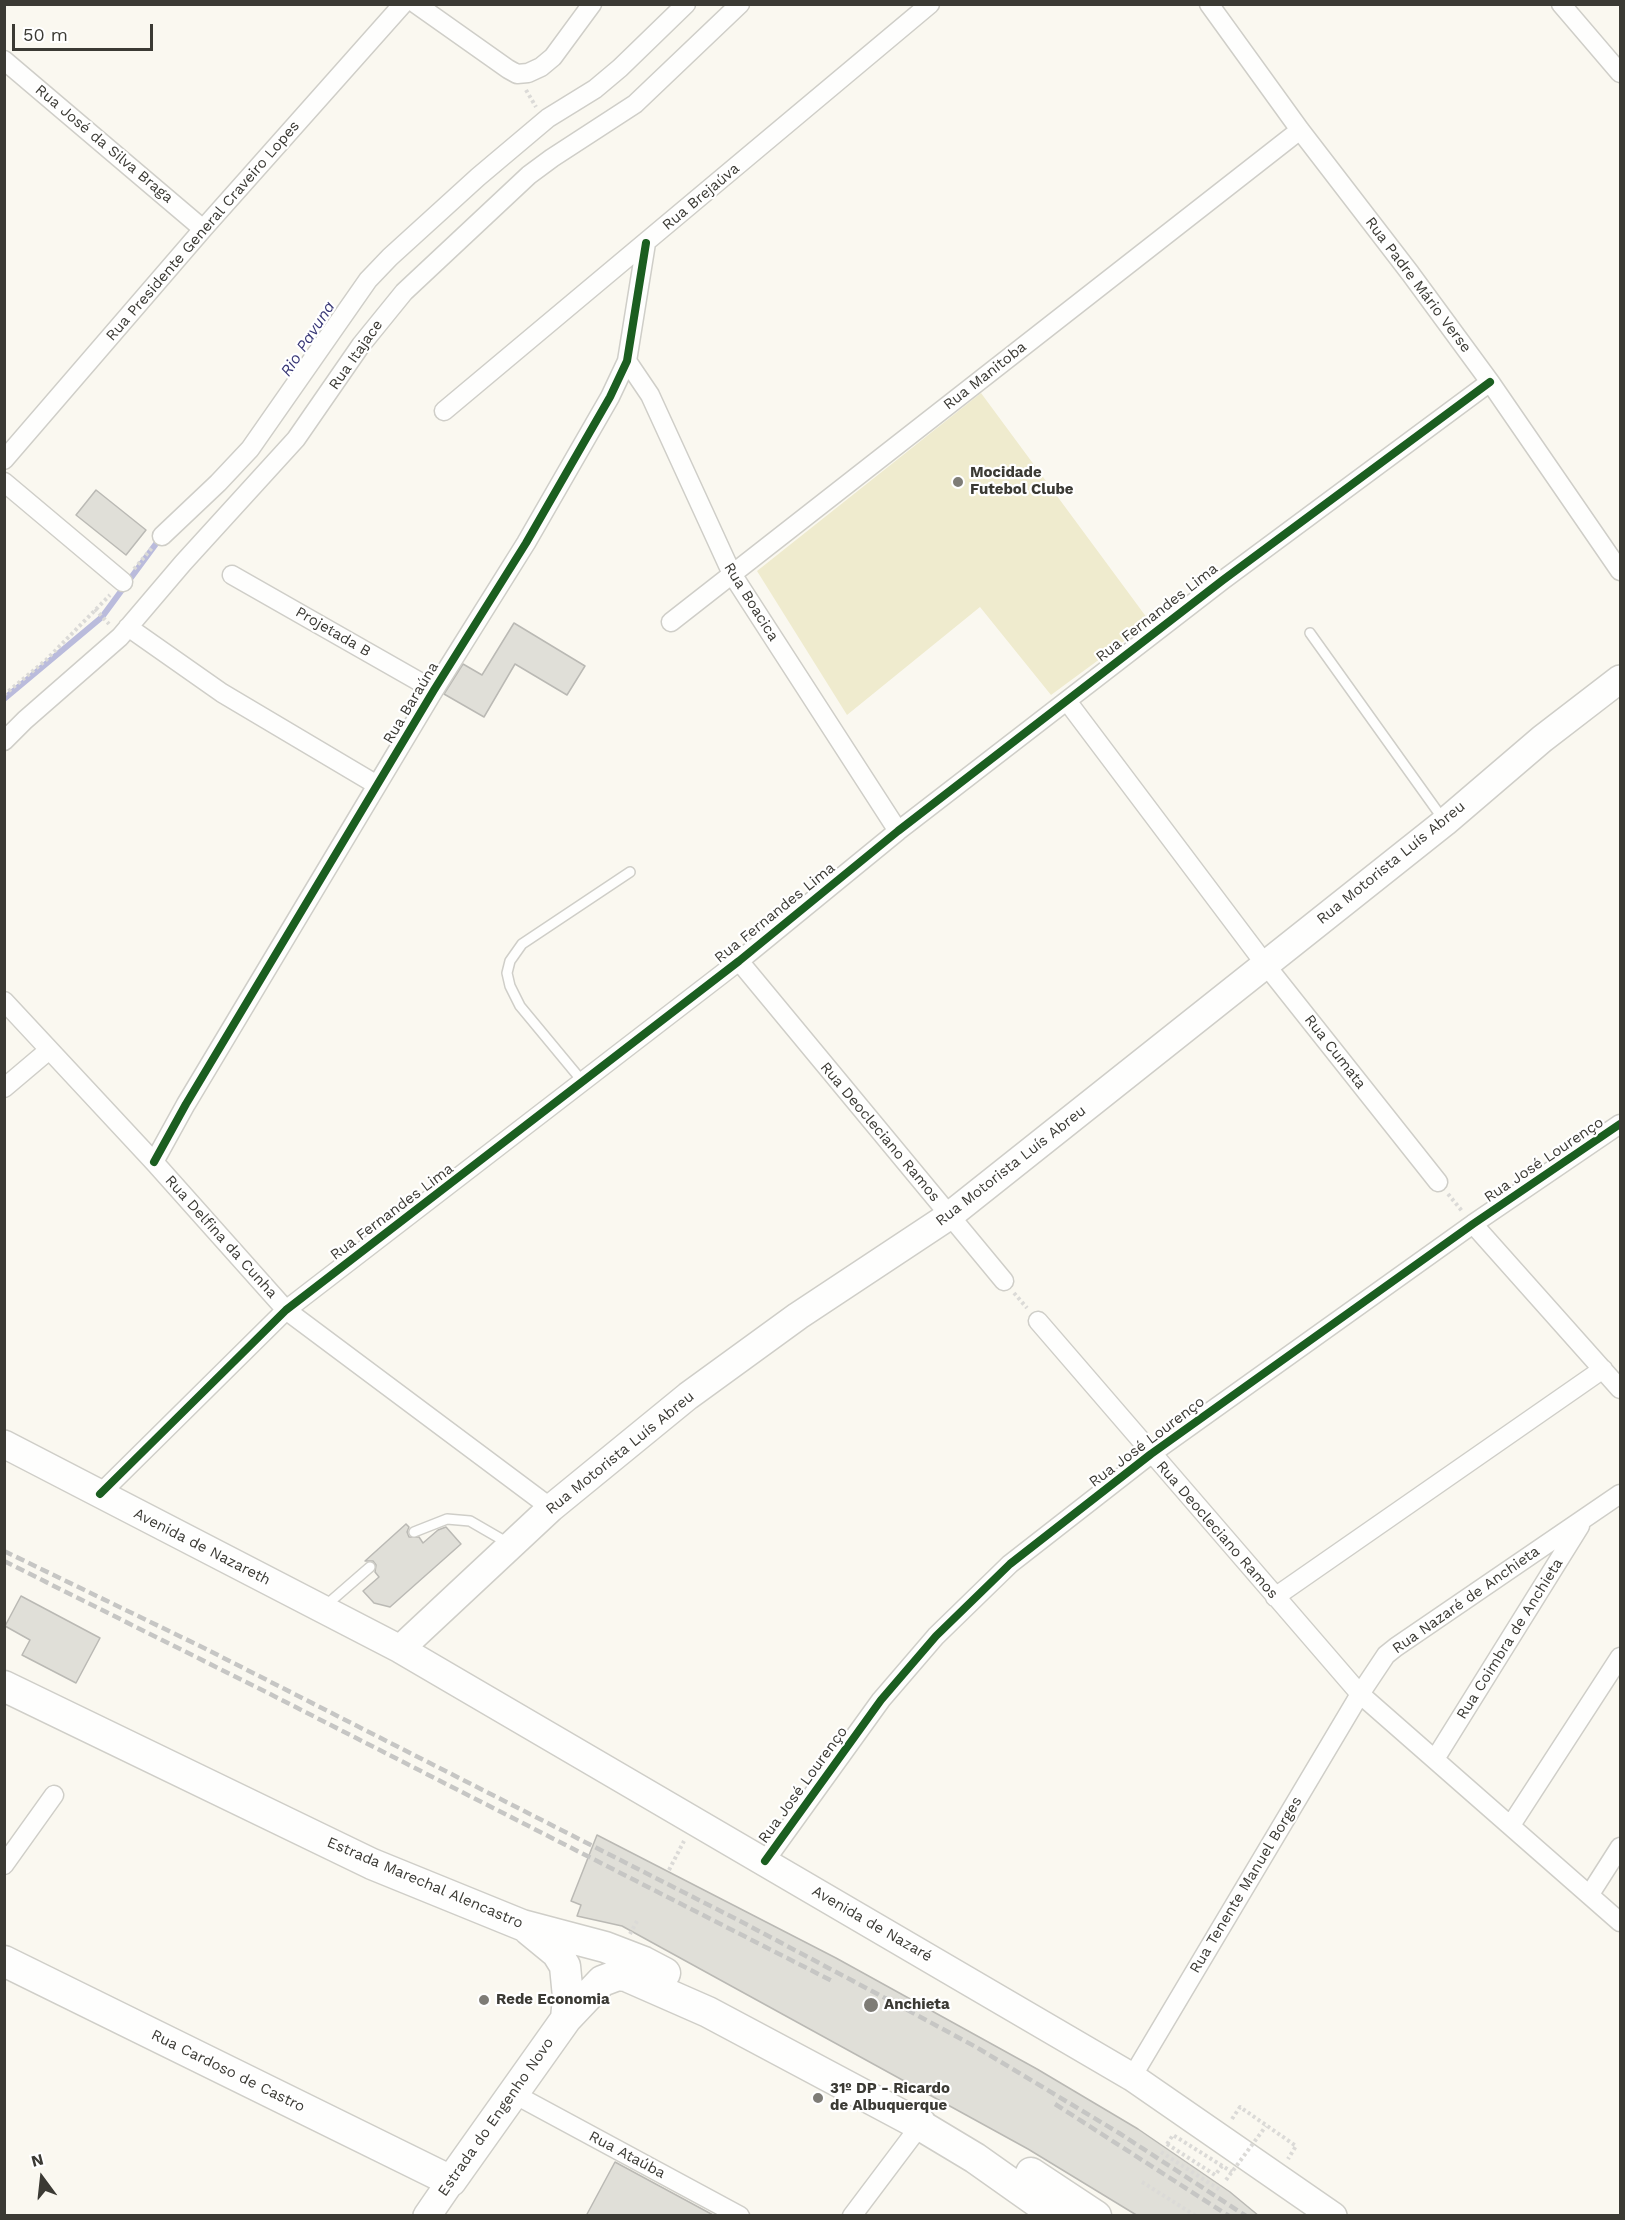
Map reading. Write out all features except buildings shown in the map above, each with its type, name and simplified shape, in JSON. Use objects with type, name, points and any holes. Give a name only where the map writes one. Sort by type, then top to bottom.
[{"type":"main road","name":"Rua Motorista Luís Abreu","points":[[400,1649],[551,1509],[697,1390],[798,1316],[949,1216],[1445,822],[1542,739],[1620,679]]},
{"type":"main road","name":"Avenida de Nazareth","points":[[4,1444],[400,1649]]},
{"type":"main road","name":"Avenida de Nazaré","points":[[400,1649],[1132,2077],[1333,2216]]},
{"type":"main road","name":"Estrada Marechal Alencastro","points":[[4,1686],[372,1864],[522,1925],[605,1947],[644,1962],[925,2119],[975,2158],[1057,2216]]},
{"type":"main road","points":[[522,1925],[549,1945],[562,1960],[568,1983],[566,2019]]},
{"type":"main road","name":"Rua Cardoso de Castro","points":[[4,1961],[451,2181]]},
{"type":"main road","name":"Estrada Marechal Alencastro","points":[[566,2019],[602,1981],[618,1975],[626,1976],[708,2012],[925,2119],[991,2148],[1096,2216]]},
{"type":"main road","name":"Estrada do Engenho Novo","points":[[427,2216],[566,2019]]},
{"type":"street","name":"Rua Presidente General Craveiro Lopes","points":[[4,460],[203,229],[403,4]]},
{"type":"street","points":[[416,4],[517,74],[528,74],[553,57],[592,4]]},
{"type":"street","points":[[162,536],[250,449],[368,280],[390,257],[478,177],[548,118],[604,82],[686,4]]},
{"type":"street","name":"Rua Itajace","points":[[4,741],[121,629],[296,439],[361,345],[404,292],[529,175],[635,104],[740,4]]},
{"type":"street","name":"Rua Brejaúva","points":[[444,411],[930,4]]},
{"type":"street","name":"Rua Padre Mário Verse","points":[[1209,4],[1300,130],[1490,382],[1620,571]]},
{"type":"street","points":[[1561,4],[1620,73]]},
{"type":"street","name":"Rua José da Silva Braga","points":[[4,60],[203,229]]},
{"type":"street","name":"Rua Manitoba","points":[[671,622],[1300,130]]},
{"type":"street","name":"Rua Baraúna","points":[[154,1162],[186,1104],[434,690],[526,543],[610,397],[627,361],[646,243]]},
{"type":"street","name":"Rua Boacica","points":[[627,361],[650,395],[732,574],[898,831]]},
{"type":"street","name":"Rua Fernandes Lima","points":[[100,1494],[286,1310],[583,1082],[739,960],[898,831],[1223,580],[1490,382]]},
{"type":"street","points":[[4,482],[123,582]]},
{"type":"street","name":"Projetada B","points":[[232,575],[434,690]]},
{"type":"street","points":[[121,629],[222,693],[377,785]]},
{"type":"street","name":"Rua Cumata","points":[[1067,701],[1265,964],[1438,1182]]},
{"type":"street","name":"Rua Deocleciano Ramos","points":[[739,960],[1004,1281]]},
{"type":"street","name":"Rua Delfina da Cunha","points":[[4,1001],[154,1162],[286,1310],[551,1509]]},
{"type":"street","points":[[4,1088],[49,1050]]},
{"type":"street","name":"Rua José Lourenço","points":[[765,1861],[881,1700],[936,1636],[1010,1564],[1151,1454],[1473,1224],[1620,1124]]},
{"type":"street","points":[[1473,1224],[1620,1389]]},
{"type":"street","name":"Rua Deocleciano Ramos","points":[[1038,1321],[1360,1694],[1620,1922]]},
{"type":"street","points":[[1275,1597],[1603,1369]]},
{"type":"street","name":"Rua Nazaré de Anchieta","points":[[1360,1694],[1378,1666],[1396,1647],[1620,1494]]},
{"type":"street","name":"Rua Coimbra de Anchieta","points":[[1435,1760],[1584,1519]]},
{"type":"street","points":[[1511,1825],[1620,1657]]},
{"type":"street","name":"Rua Tenente Manuel Borges","points":[[1132,2077],[1360,1694]]},
{"type":"street","points":[[4,1865],[54,1795]]},
{"type":"street","points":[[1590,1894],[1620,1847]]},
{"type":"street","name":"Rua Ataúba","points":[[514,2094],[740,2216]]},
{"type":"street","points":[[852,2216],[925,2119]]},
{"type":"lane","points":[[1310,633],[1445,822]]},
{"type":"lane","points":[[583,1082],[520,1006],[510,986],[507,973],[510,961],[522,944],[630,872]]},
{"type":"lane","points":[[414,1532],[447,1519],[470,1521],[512,1545]]},
{"type":"lane","points":[[322,1609],[370,1567]]},
{"type":"path","points":[[517,74],[532,102],[548,118]]},
{"type":"path","points":[[4,695],[46,660],[96,610],[162,536]]},
{"type":"path","points":[[96,610],[121,629]]},
{"type":"path","points":[[1438,1182],[1473,1224]]},
{"type":"path","points":[[1004,1281],[1038,1321]]},
{"type":"path","points":[[669,1870],[687,1835]]},
{"type":"path","points":[[1240,2107],[1296,2146]]},
{"type":"path","points":[[1226,2180],[1266,2126]]},
{"type":"path","points":[[1215,2175],[1167,2144],[1173,2135],[1232,2172]]},
{"type":"path","points":[[1161,2152],[1220,2190]]},
{"type":"path","points":[[1142,2182],[1196,2216]]},
{"type":"shaded area","name":"Mocidade Futebol Clube","points":[[981,393],[1150,622],[1051,695],[980,607],[847,715],[757,571]]},
{"type":"waterway","name":"Rio Pavuna","points":[[4,699],[102,617],[161,537]]},
{"type":"railway","points":[[4,1551],[204,1648],[740,1921],[900,2006],[976,2047],[1119,2133],[1246,2216]]},
{"type":"railway","points":[[4,1561],[832,1981]]},
{"type":"railway","points":[[1055,2104],[1229,2216]]},
{"type":"cycle path","points":[[154,1162],[186,1104],[434,690],[526,543],[610,397],[627,361],[646,243]]},
{"type":"cycle path","points":[[100,1494],[286,1310],[739,961],[898,831],[1223,580],[1490,382]]},
{"type":"cycle path","points":[[765,1861],[881,1700],[936,1636],[1010,1564],[1151,1454],[1473,1224],[1620,1124]]},
{"type":"place","name":"Mocidade Futebol Clube","points":[[958,482]]},
{"type":"place","name":"Rede Economia","points":[[484,2000]]},
{"type":"place","name":"Anchieta","points":[[871,2005]]},
{"type":"place","name":"31º DP - Ricardo de Albuquerque","points":[[818,2098]]}]
